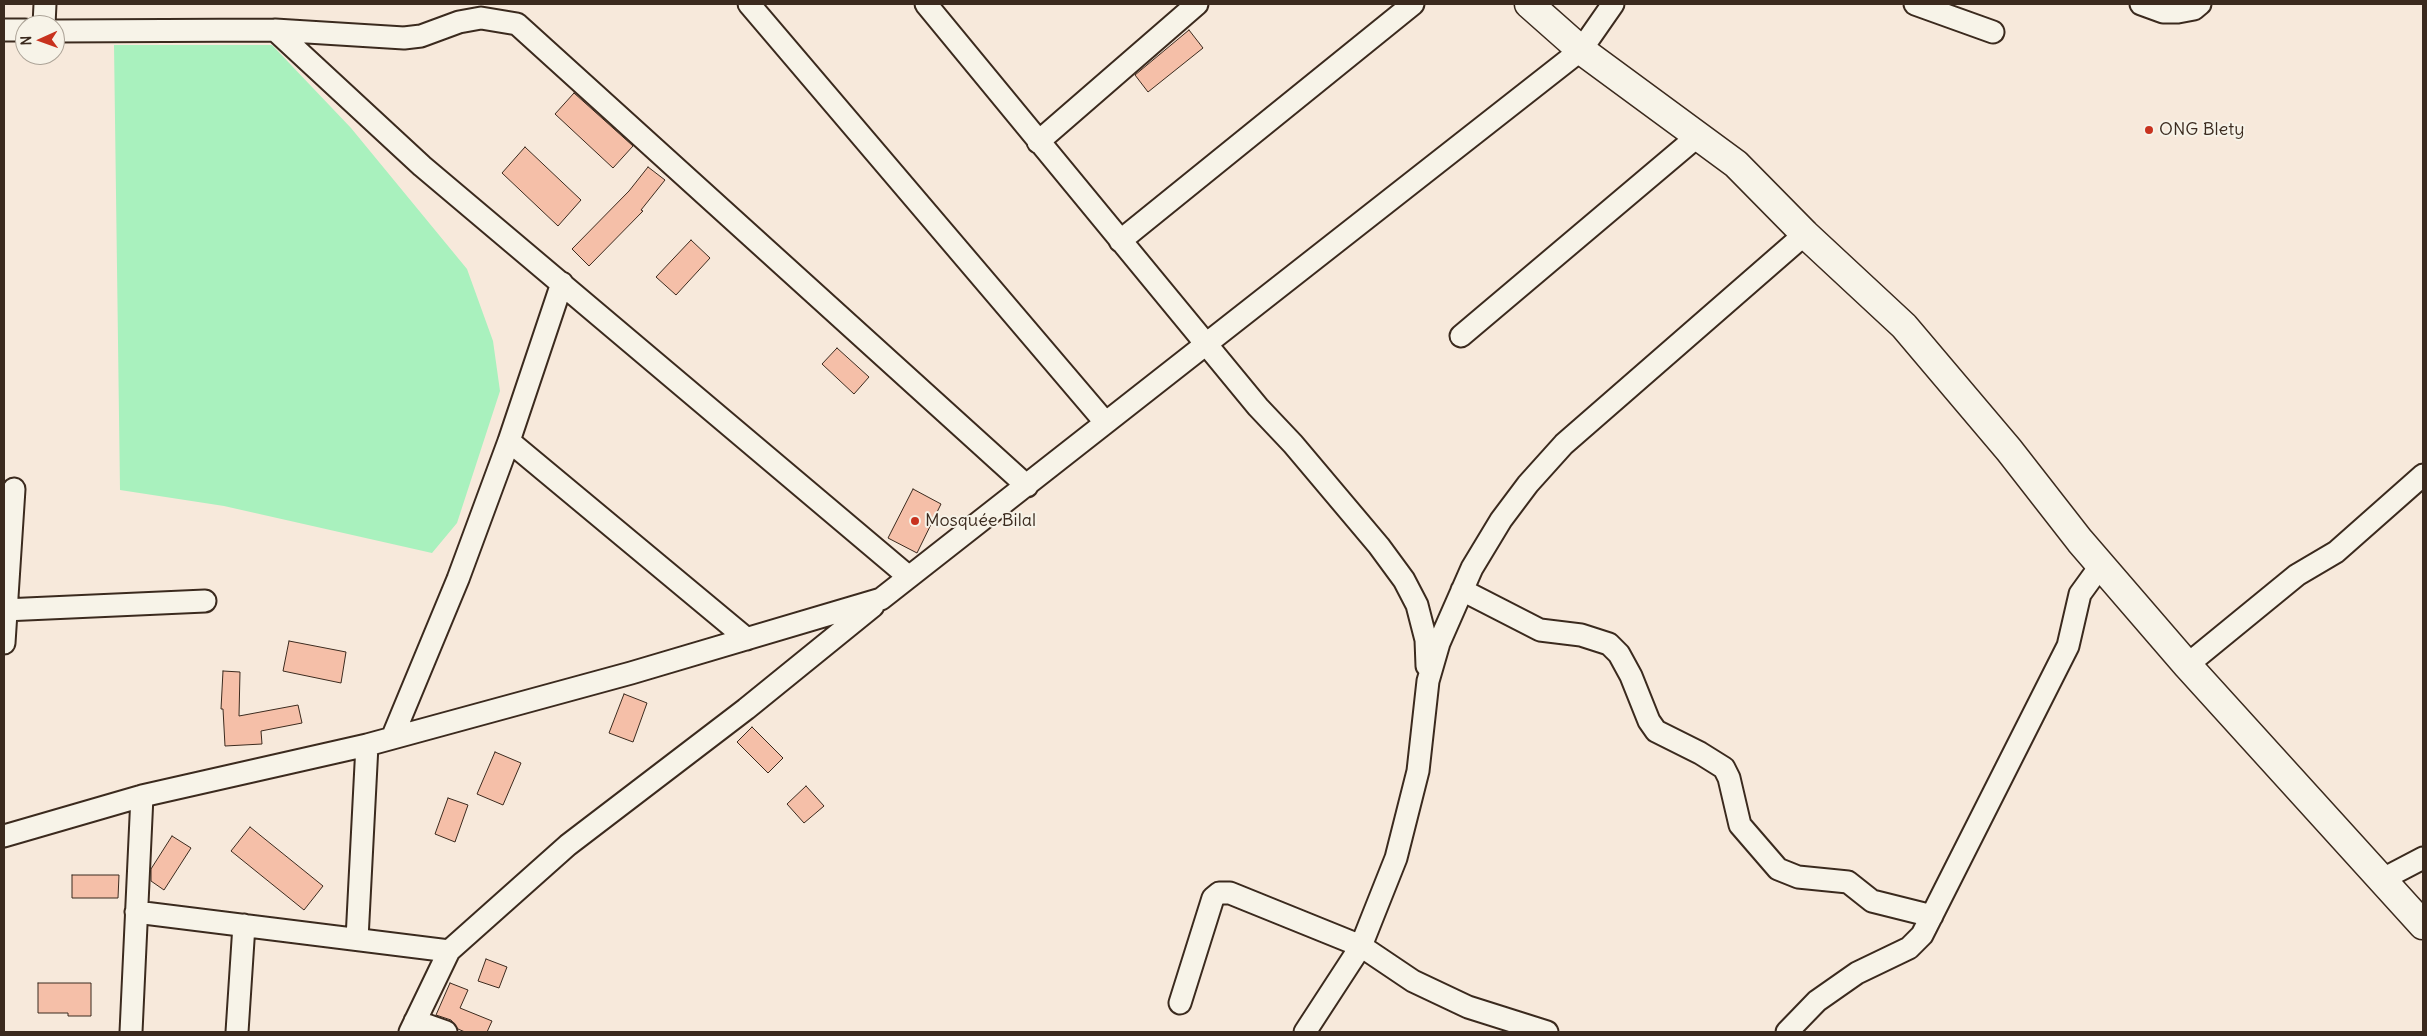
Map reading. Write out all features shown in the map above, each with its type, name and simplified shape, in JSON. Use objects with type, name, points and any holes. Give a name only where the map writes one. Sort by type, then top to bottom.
[{"type":"main road","points":[[1529,4],[1581,50],[1736,164],[1805,234],[1904,326],[2009,450],[2101,565],[2187,665],[2423,925]]},
{"type":"street","points":[[748,4],[1105,422]]},
{"type":"street","points":[[926,4],[1258,407],[1293,444],[1379,546],[1404,580],[1423,622],[1428,681]]},
{"type":"street","points":[[1038,142],[1198,4]]},
{"type":"street","points":[[1120,241],[1413,4]]},
{"type":"street","points":[[446,1032],[413,1026],[449,951],[568,846],[746,709],[881,599],[1027,486],[1105,422],[1207,345],[1581,50],[1613,4]]},
{"type":"street","points":[[1915,4],[1994,32]]},
{"type":"street","points":[[2141,4],[2163,12],[2194,9],[2200,4]]},
{"type":"street","points":[[65,31],[275,30],[404,38],[421,36],[458,22],[481,18],[517,24],[1027,486]]},
{"type":"street","points":[[275,30],[422,166],[909,577]]},
{"type":"street","points":[[1461,336],[1699,135]]},
{"type":"street","points":[[1305,1032],[1360,946],[1396,858],[1411,805],[1418,771],[1428,681],[1442,636],[1462,590],[1501,520],[1528,484],[1564,444],[1805,234]]},
{"type":"street","points":[[392,738],[458,579],[509,441],[562,283]]},
{"type":"street","points":[[509,441],[747,639]]},
{"type":"street","points":[[2187,665],[2297,575],[2336,552],[2423,475]]},
{"type":"street","points":[[4,643],[14,489]]},
{"type":"street","points":[[1787,1032],[1818,1002],[1857,973],[1909,948],[1922,935],[2068,646],[2080,594],[2101,565]]},
{"type":"street","points":[[1462,590],[1540,630],[1581,635],[1609,644],[1619,654],[1631,676],[1649,721],[1656,731],[1700,753],[1724,768],[1740,825],[1778,869],[1798,876],[1848,882],[1872,901],[1932,916]]},
{"type":"street","points":[[4,836],[142,796],[392,738],[747,639],[881,599]]},
{"type":"street","points":[[5,610],[206,601]]},
{"type":"street","points":[[357,939],[367,744]]},
{"type":"street","points":[[131,1032],[142,796]]},
{"type":"street","points":[[2381,880],[2423,858]]},
{"type":"street","points":[[1180,1003],[1213,898],[1219,892],[1230,893],[1360,946],[1433,992],[1468,1007],[1547,1032]]},
{"type":"street","points":[[136,912],[449,951]]},
{"type":"street","points":[[237,1032],[244,925]]},
{"type":"green space","points":[[114,45],[272,45],[351,128],[467,269],[493,341],[500,391],[457,523],[432,553],[224,506],[120,490]]},
{"type":"building","points":[[1189,30],[1203,48],[1148,92],[1135,75]]},
{"type":"building","points":[[574,93],[633,146],[613,168],[555,114]]},
{"type":"building","points":[[525,147],[581,200],[558,226],[502,173]]},
{"type":"building","points":[[648,167],[665,180],[641,210],[643,211],[589,266],[572,249],[629,191]]},
{"type":"building","points":[[691,240],[710,258],[676,295],[656,277]]},
{"type":"building","points":[[837,348],[869,377],[854,394],[822,364]]},
{"type":"building","name":"Mosquée Bilal","points":[[913,489],[941,504],[917,553],[888,538]]},
{"type":"building","points":[[289,641],[346,652],[341,683],[283,671]]},
{"type":"building","points":[[223,671],[240,672],[239,716],[298,705],[302,723],[261,731],[262,744],[225,746],[223,709],[221,709]]},
{"type":"building","points":[[624,694],[647,703],[633,742],[609,733]]},
{"type":"building","points":[[752,727],[783,758],[768,773],[737,742]]},
{"type":"building","points":[[495,752],[521,763],[503,805],[477,794]]},
{"type":"building","points":[[806,786],[824,806],[804,823],[787,804]]},
{"type":"building","points":[[448,798],[468,805],[455,842],[435,834]]},
{"type":"building","points":[[250,827],[323,886],[304,910],[231,851]]},
{"type":"building","points":[[172,836],[191,848],[164,890],[151,881],[151,869]]},
{"type":"building","points":[[72,875],[119,875],[118,898],[72,898]]},
{"type":"building","points":[[486,959],[507,967],[499,988],[478,981]]},
{"type":"building","points":[[38,983],[91,983],[91,1016],[68,1016],[68,1013],[38,1013]]},
{"type":"building","points":[[450,983],[468,990],[460,1008],[492,1021],[487,1032],[465,1032],[458,1029],[451,1020],[436,1015]]},
{"type":"place","name":"ONG Blety","points":[[2149,130]]},
{"type":"place","name":"Mosquée Bilal","points":[[915,521]]}]
